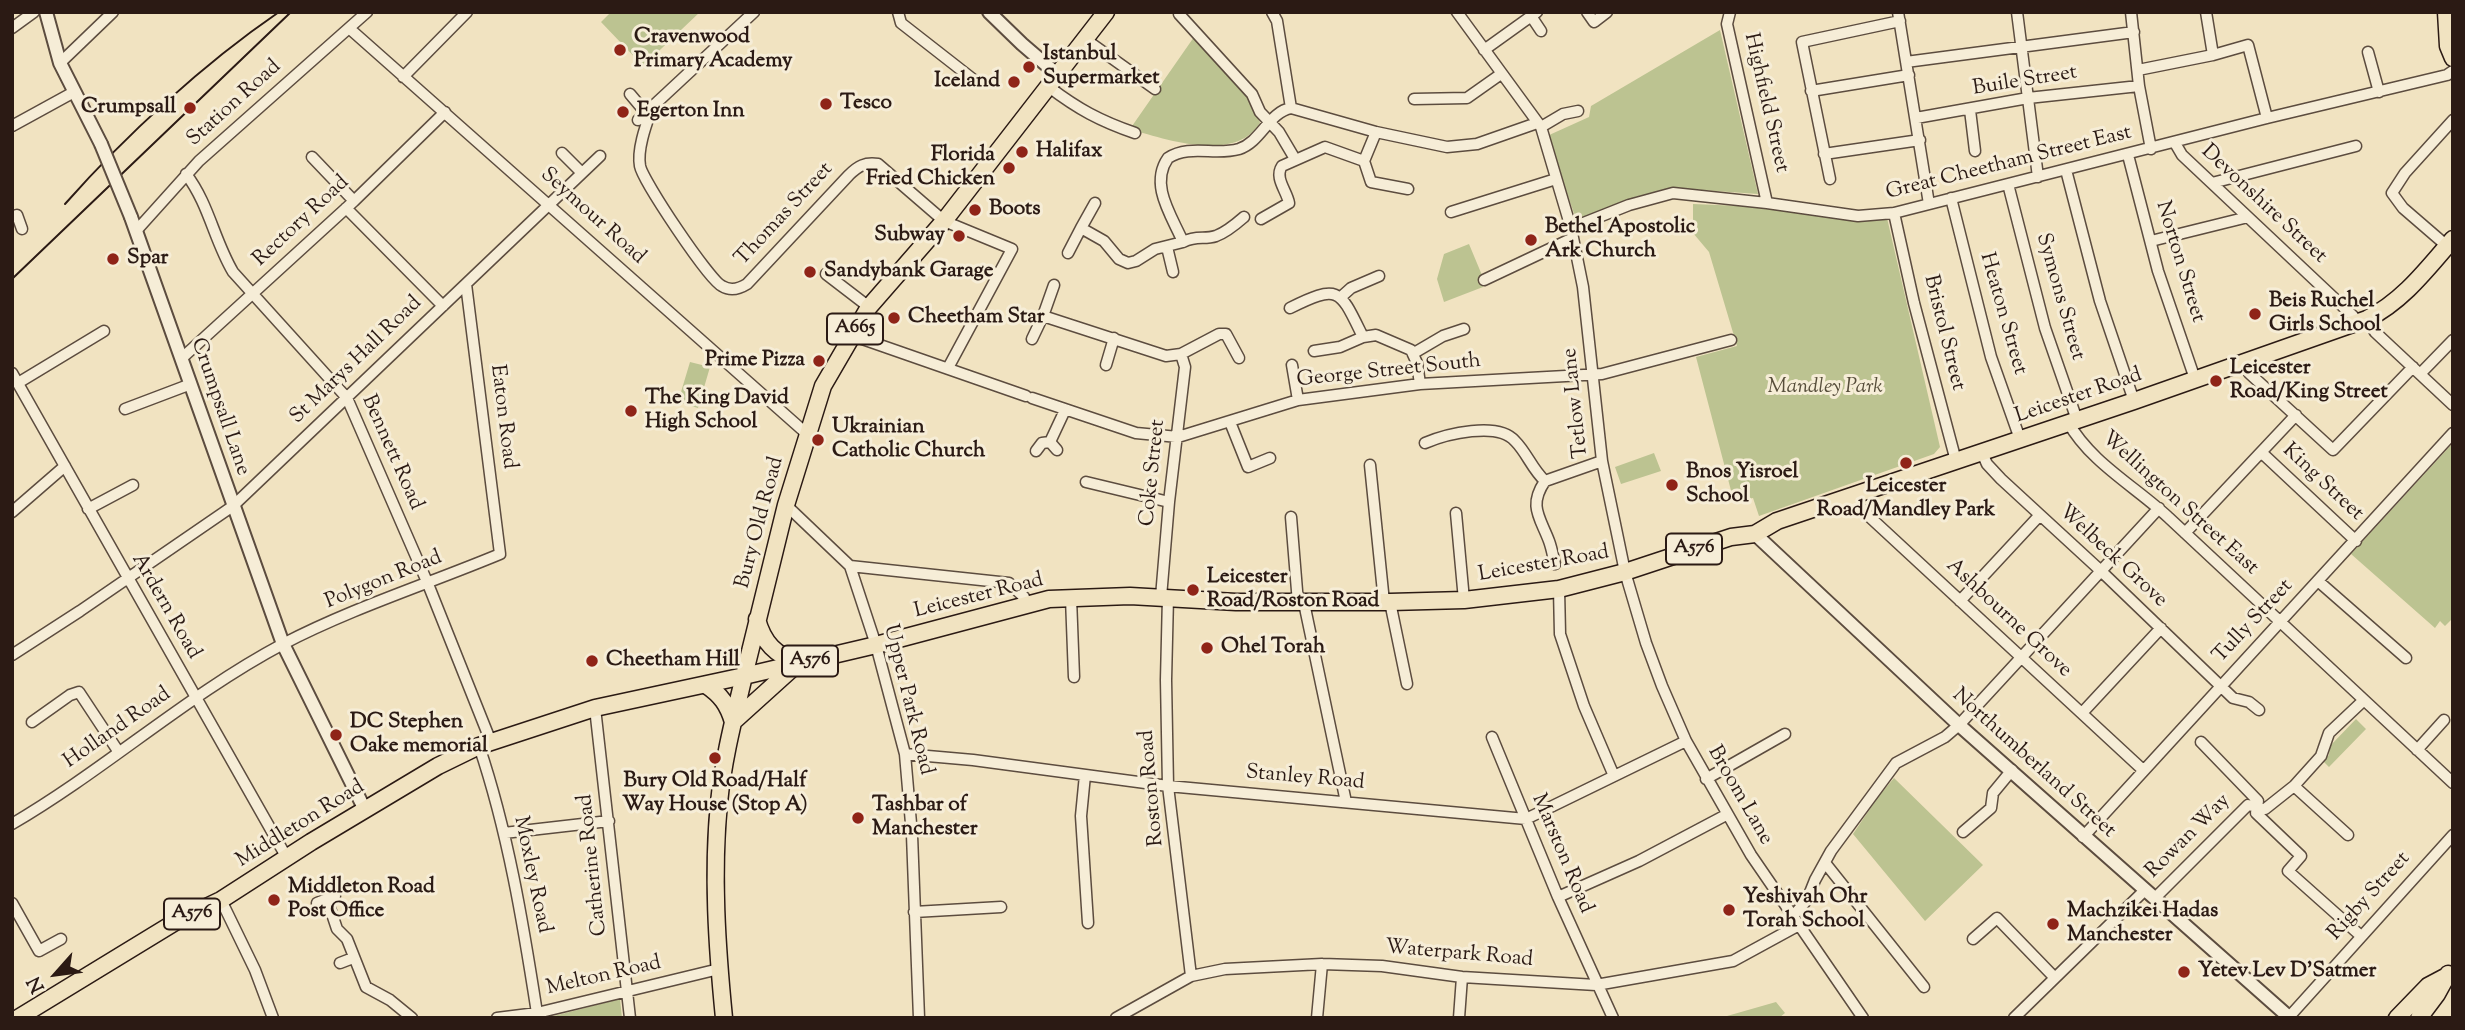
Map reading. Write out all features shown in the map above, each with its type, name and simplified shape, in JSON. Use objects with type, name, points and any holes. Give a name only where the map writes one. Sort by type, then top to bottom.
[{"type":"main road","name":"A665","points":[[1053,81],[1106,12]]},
{"type":"main road","points":[[2446,12],[2448,46],[2453,58]]},
{"type":"main road","name":"Bury Old Road","points":[[724,1018],[719,969],[715,862],[719,803],[733,722],[757,619],[786,505],[822,386],[869,307],[944,221],[1053,81]]},
{"type":"main road","name":"Leicester Road","points":[[744,676],[876,645],[1049,599],[1165,597],[1237,602],[1387,602],[1464,600],[1559,589],[1625,572],[1731,537],[1755,534],[1777,521],[1847,496],[1982,453],[2361,321],[2381,312],[2402,296],[2450,242]]},
{"type":"main road","points":[[706,685],[722,698],[733,722],[798,663],[771,648],[757,619]]},
{"type":"main road","name":"Middleton Road","points":[[18,1018],[177,920],[221,900],[438,766],[485,744],[595,708],[744,676]]},
{"type":"main road","points":[[2397,1018],[2428,986],[2449,973]]},
{"type":"main road","points":[[2419,1018],[2449,973]]},
{"type":"street","points":[[12,28],[34,12]]},
{"type":"street","name":"Crumpsall Lane","points":[[46,12],[60,63],[101,144],[131,216],[283,644],[365,810]]},
{"type":"street","points":[[60,63],[113,12]]},
{"type":"street","name":"Station Road","points":[[136,231],[186,174],[367,12]]},
{"type":"street","points":[[403,77],[467,12]]},
{"type":"street","points":[[898,12],[901,23],[974,80]]},
{"type":"street","points":[[989,12],[1021,44],[1078,110],[1135,134]]},
{"type":"street","points":[[1272,12],[1277,21],[1291,108]]},
{"type":"street","points":[[1457,12],[1539,125]]},
{"type":"street","points":[[1587,12],[1594,22],[1607,12]]},
{"type":"street","name":"Highfield Street","points":[[1730,12],[1727,24],[1767,202]]},
{"type":"street","points":[[2017,12],[2038,177]]},
{"type":"street","points":[[2131,12],[2139,86],[2151,149]]},
{"type":"street","points":[[2206,12],[2213,55]]},
{"type":"street","points":[[630,94],[645,114],[751,13]]},
{"type":"street","points":[[1179,14],[1252,94],[1260,112],[1279,132],[1296,159]]},
{"type":"street","points":[[1484,50],[1529,15],[1541,31]]},
{"type":"street","points":[[1830,178],[1802,42],[1899,17],[1929,204]]},
{"type":"street","name":"Seymour Road","points":[[350,29],[807,434]]},
{"type":"street","points":[[1906,62],[2134,32]]},
{"type":"street","points":[[1085,39],[1156,89]]},
{"type":"street","points":[[2138,70],[2248,45],[2267,118]]},
{"type":"street","points":[[2368,52],[2379,92]]},
{"type":"street","name":"Great Cheetham Street East","points":[[1484,281],[1629,205],[1672,193],[1767,202],[1858,216],[1894,213],[2447,75],[2453,71]]},
{"type":"street","points":[[1415,99],[1467,98],[1501,74]]},
{"type":"street","points":[[1811,91],[1909,75]]},
{"type":"street","name":"Buile Street","points":[[1916,118],[2028,99],[2139,86]]},
{"type":"street","points":[[12,126],[74,92]]},
{"type":"street","points":[[1183,242],[1160,189],[1160,177],[1168,158],[1186,151],[1237,149],[1250,142],[1280,112],[1291,108],[1447,147],[1477,144],[1578,111]]},
{"type":"street","points":[[1970,110],[1975,151]]},
{"type":"street","name":"Rectory Road","points":[[182,358],[350,205],[444,112]]},
{"type":"street","name":"Thomas Street","points":[[645,114],[640,154],[644,179],[704,268],[722,286],[735,289],[747,284],[849,175],[868,163],[878,164],[944,221],[1012,249],[948,369]]},
{"type":"street","points":[[2450,242],[2403,208],[2392,193],[2405,173],[2453,120]]},
{"type":"street","name":"Tetlow Lane","points":[[1539,125],[1572,233],[1583,287],[1602,461],[1625,572]]},
{"type":"street","points":[[1376,131],[1364,161],[1368,186],[1408,189]]},
{"type":"street","points":[[1825,154],[1920,140]]},
{"type":"street","name":"Devonshire Street","points":[[2175,143],[2182,155],[2353,316],[2375,332],[2453,405]]},
{"type":"street","points":[[2212,183],[2356,146]]},
{"type":"street","points":[[1261,219],[1289,204],[1279,171],[1282,166],[1325,147],[1364,161]]},
{"type":"street","points":[[562,153],[582,173]]},
{"type":"street","name":"Norton Street","points":[[2128,155],[2158,271],[2195,379]]},
{"type":"street","name":"St Marys Hall Road","points":[[12,655],[233,506],[600,156]]},
{"type":"street","points":[[312,157],[350,205],[443,306]]},
{"type":"street","points":[[2066,170],[2100,301],[2134,401]]},
{"type":"street","name":"Bennett Road","points":[[186,174],[211,218],[223,256],[233,272],[347,398],[428,584],[485,744]]},
{"type":"street","points":[[1451,212],[1556,179]]},
{"type":"street","name":"Symons Street","points":[[2008,184],[2072,421]]},
{"type":"street","name":"Heaton Street","points":[[1951,198],[1991,357],[2020,439]]},
{"type":"street","points":[[1068,253],[1095,204]]},
{"type":"street","name":"Bristol Street","points":[[1894,213],[1914,303],[1956,461]]},
{"type":"street","points":[[12,217],[17,215],[22,229]]},
{"type":"street","points":[[1081,228],[1104,241],[1119,259],[1128,263],[1156,249],[1196,236],[1213,237],[1227,231],[1244,217]]},
{"type":"street","points":[[2151,241],[2248,217]]},
{"type":"street","points":[[1167,247],[1173,272]]},
{"type":"street","points":[[826,274],[869,307]]},
{"type":"street","points":[[1341,297],[1351,288],[1379,276]]},
{"type":"street","name":"Eaton Road","points":[[466,284],[500,554]]},
{"type":"street","points":[[1032,340],[1054,285]]},
{"type":"street","points":[[1290,308],[1318,294],[1331,293],[1348,304],[1363,337]]},
{"type":"street","points":[[1043,316],[1166,356],[1181,354],[1219,334],[1227,334],[1239,358]]},
{"type":"street","points":[[1415,353],[1443,336],[1464,329]]},
{"type":"street","points":[[18,383],[104,331]]},
{"type":"street","name":"George Street South","points":[[851,335],[1065,411],[1136,433],[1178,437],[1298,400],[1420,384],[1593,375],[1731,340]]},
{"type":"street","points":[[1314,351],[1340,347],[1363,337],[1376,335],[1415,353],[1420,384]]},
{"type":"street","points":[[1106,365],[1114,338]]},
{"type":"street","points":[[2243,363],[2249,373],[2333,450],[2453,340]]},
{"type":"street","name":"Coke Street","points":[[1165,597],[1169,502],[1185,367],[1181,354]]},
{"type":"street","points":[[1292,365],[1298,400]]},
{"type":"street","name":"Ardern Road","points":[[12,373],[287,858]]},
{"type":"street","points":[[125,409],[191,384]]},
{"type":"street","points":[[1036,451],[1042,443],[1054,446],[1065,411]]},
{"type":"street","points":[[2185,533],[2296,415]]},
{"type":"street","name":"Wellington Street East","points":[[2072,421],[2076,436],[2087,448],[2159,508],[2453,783]]},
{"type":"street","points":[[1230,422],[1250,479]]},
{"type":"street","points":[[1425,443],[1443,436],[1496,430],[1516,442],[1535,472],[1545,481]]},
{"type":"street","name":"Tully Street","points":[[2083,837],[2453,433]]},
{"type":"street","name":"Welbeck Grove","points":[[1982,453],[1987,464],[2001,480],[2101,571],[2233,698],[2249,702],[2259,710]]},
{"type":"street","name":"King Street","points":[[2262,453],[2356,541]]},
{"type":"street","points":[[1248,467],[1270,458]]},
{"type":"street","points":[[1555,564],[1549,541],[1538,519],[1535,503],[1545,481],[1602,461]]},
{"type":"street","points":[[1370,465],[1387,602],[1407,684]]},
{"type":"street","points":[[12,512],[65,466]]},
{"type":"street","points":[[1086,482],[1169,502]]},
{"type":"street","points":[[89,509],[133,485]]},
{"type":"street","name":"Ashbourne Grove","points":[[1847,496],[2143,770]]},
{"type":"street","name":"Upper Park Road","points":[[786,505],[850,566],[876,645],[905,754],[912,835],[919,1018]]},
{"type":"street","points":[[1796,921],[1832,851],[1896,763],[1945,737],[1959,725],[2159,508]]},
{"type":"street","points":[[1456,513],[1464,600]]},
{"type":"street","points":[[1960,601],[2039,516]]},
{"type":"street","points":[[1291,517],[1301,603],[1346,802]]},
{"type":"street","name":"Northumberland Street","points":[[1755,534],[1959,725],[2289,1017]]},
{"type":"street","name":"Polygon Road","points":[[283,644],[500,554]]},
{"type":"street","points":[[850,566],[1009,583],[1024,597],[1025,605]]},
{"type":"street","name":"Broom Lane","points":[[1625,572],[1646,643],[1686,741],[1706,779],[1751,855],[1863,1018]]},
{"type":"street","points":[[2318,581],[2406,658]]},
{"type":"street","points":[[1559,589],[1560,634],[1584,706],[1614,776]]},
{"type":"street","name":"Roston Road","points":[[1165,597],[1168,786],[1191,975]]},
{"type":"street","points":[[1071,598],[1074,677]]},
{"type":"street","points":[[2082,713],[2161,628]]},
{"type":"street","name":"Holland Road","points":[[13,821],[195,698],[283,644]]},
{"type":"street","points":[[32,722],[70,695],[79,692],[118,751]]},
{"type":"street","points":[[2348,835],[2294,786],[2321,756],[2329,733],[2364,700]]},
{"type":"street","name":"Catherine Road","points":[[595,708],[630,1018]]},
{"type":"street","points":[[2417,750],[2444,720]]},
{"type":"street","points":[[1706,779],[1786,734]]},
{"type":"street","name":"Marston Road","points":[[1492,737],[1558,897],[1613,1018]]},
{"type":"street","points":[[1526,819],[1686,741]]},
{"type":"street","points":[[2202,742],[2258,801],[2256,813],[2301,856],[2288,871],[2361,936]]},
{"type":"street","name":"Moxley Road","points":[[485,744],[537,1013]]},
{"type":"street","name":"Stanley Road","points":[[905,754],[973,760],[1168,786],[1526,819]]},
{"type":"street","points":[[1963,832],[1991,808],[1993,793],[2012,770]]},
{"type":"street","points":[[1085,775],[1081,816],[1088,923]]},
{"type":"street","name":"Rowan Way","points":[[2150,894],[2248,805],[2265,809],[2294,786]]},
{"type":"street","points":[[1558,897],[1639,861],[1726,815]]},
{"type":"street","points":[[504,833],[609,821]]},
{"type":"street","name":"Rigby Street","points":[[2289,1017],[2453,835]]},
{"type":"street","points":[[1826,864],[1924,987]]},
{"type":"street","points":[[2014,1018],[2150,894]]},
{"type":"street","points":[[326,899],[337,929],[347,939],[366,986],[390,1000],[412,1018]]},
{"type":"street","points":[[221,900],[255,970],[273,1018]]},
{"type":"street","points":[[12,903],[39,951],[61,939]]},
{"type":"street","points":[[914,912],[1001,907]]},
{"type":"street","points":[[1973,939],[1997,918],[2055,978]]},
{"type":"street","name":"Waterpark Road","points":[[1116,1018],[1191,975],[1225,969],[1322,964],[1382,966],[1462,977],[1596,985],[1733,961],[1796,921]]},
{"type":"street","points":[[340,963],[354,958]]},
{"type":"street","points":[[1317,1018],[1322,964]]},
{"type":"street","name":"Melton Road","points":[[497,1018],[537,1013],[719,969]]},
{"type":"street","points":[[1459,1018],[1462,977]]},
{"type":"green space","points":[[611,12],[700,12],[643,66],[601,22]]},
{"type":"green space","points":[[1720,30],[1758,194],[1673,188],[1635,197],[1577,222],[1547,136],[1589,117],[1591,106]]},
{"type":"green space","points":[[1194,37],[1233,77],[1250,100],[1260,123],[1249,135],[1234,142],[1199,145],[1130,129]]},
{"type":"green space","name":"Mandley Park","points":[[1693,204],[1765,207],[1832,218],[1887,218],[1940,447],[1934,454],[1759,516],[1753,498],[1734,502],[1696,357],[1737,346],[1709,252],[1693,233]]},
{"type":"green space","points":[[1469,244],[1484,280],[1483,287],[1444,302],[1437,279],[1444,254]]},
{"type":"green space","points":[[690,362],[710,367],[698,408],[678,402]]},
{"type":"green space","points":[[2453,443],[2453,618],[2445,626],[2440,621],[2435,628],[2351,554]]},
{"type":"green space","points":[[1654,453],[1661,471],[1621,484],[1615,467]]},
{"type":"green space","points":[[2356,719],[2366,729],[2329,767],[2323,761],[2329,755],[2330,746]]},
{"type":"green space","points":[[1894,778],[1983,865],[1925,921],[1853,834]]},
{"type":"green space","points":[[620,999],[622,1018],[546,1018]]},
{"type":"green space","points":[[1776,1002],[1785,1013],[1779,1018],[1720,1018]]},
{"type":"tram line","points":[[65,204],[113,152],[166,102],[222,54],[279,12]]},
{"type":"tram line","points":[[12,279],[291,12]]},
{"type":"place","name":"Cravenwood Primary Academy","points":[[620,50]]},
{"type":"place","name":"Istanbul Supermarket","points":[[1029,67]]},
{"type":"place","name":"Iceland","points":[[1014,82]]},
{"type":"place","name":"Tesco","points":[[826,104]]},
{"type":"place","name":"Crumpsall","points":[[190,108]]},
{"type":"place","name":"Egerton Inn","points":[[623,112]]},
{"type":"place","name":"Halifax","points":[[1022,152]]},
{"type":"place","name":"Florida Fried Chicken","points":[[1009,168]]},
{"type":"place","name":"Boots","points":[[975,210]]},
{"type":"place","name":"Subway","points":[[959,236]]},
{"type":"place","name":"Bethel Apostolic Ark Church","points":[[1531,240]]},
{"type":"place","name":"Spar","points":[[113,259]]},
{"type":"place","name":"Sandybank Garage","points":[[810,272]]},
{"type":"place","name":"Beis Ruchel Girls School","points":[[2255,314]]},
{"type":"place","name":"Cheetham Star","points":[[894,318]]},
{"type":"place","name":"Prime Pizza","points":[[819,361]]},
{"type":"place","name":"Leicester Road/King Street","points":[[2216,381]]},
{"type":"place","name":"The King David High School","points":[[631,411]]},
{"type":"place","name":"Ukrainian Catholic Church","points":[[818,440]]},
{"type":"place","name":"Leicester Road/Mandley Park","points":[[1906,463]]},
{"type":"place","name":"Bnos Yisroel School","points":[[1672,485]]},
{"type":"place","name":"Leicester Road/Roston Road","points":[[1193,590]]},
{"type":"place","name":"Ohel Torah","points":[[1207,648]]},
{"type":"place","name":"Cheetham Hill","points":[[592,661]]},
{"type":"place","name":"DC Stephen Oake memorial","points":[[336,735]]},
{"type":"place","name":"Bury Old Road/Half Way House (Stop A)","points":[[715,758]]},
{"type":"place","name":"Tashbar of Manchester","points":[[858,818]]},
{"type":"place","name":"Middleton Road Post Office","points":[[274,900]]},
{"type":"place","name":"Yeshivah Ohr Torah School","points":[[1729,910]]},
{"type":"place","name":"Machzikei Hadas Manchester","points":[[2053,924]]},
{"type":"place","name":"Yetev Lev D'Satmer","points":[[2184,972]]}]
